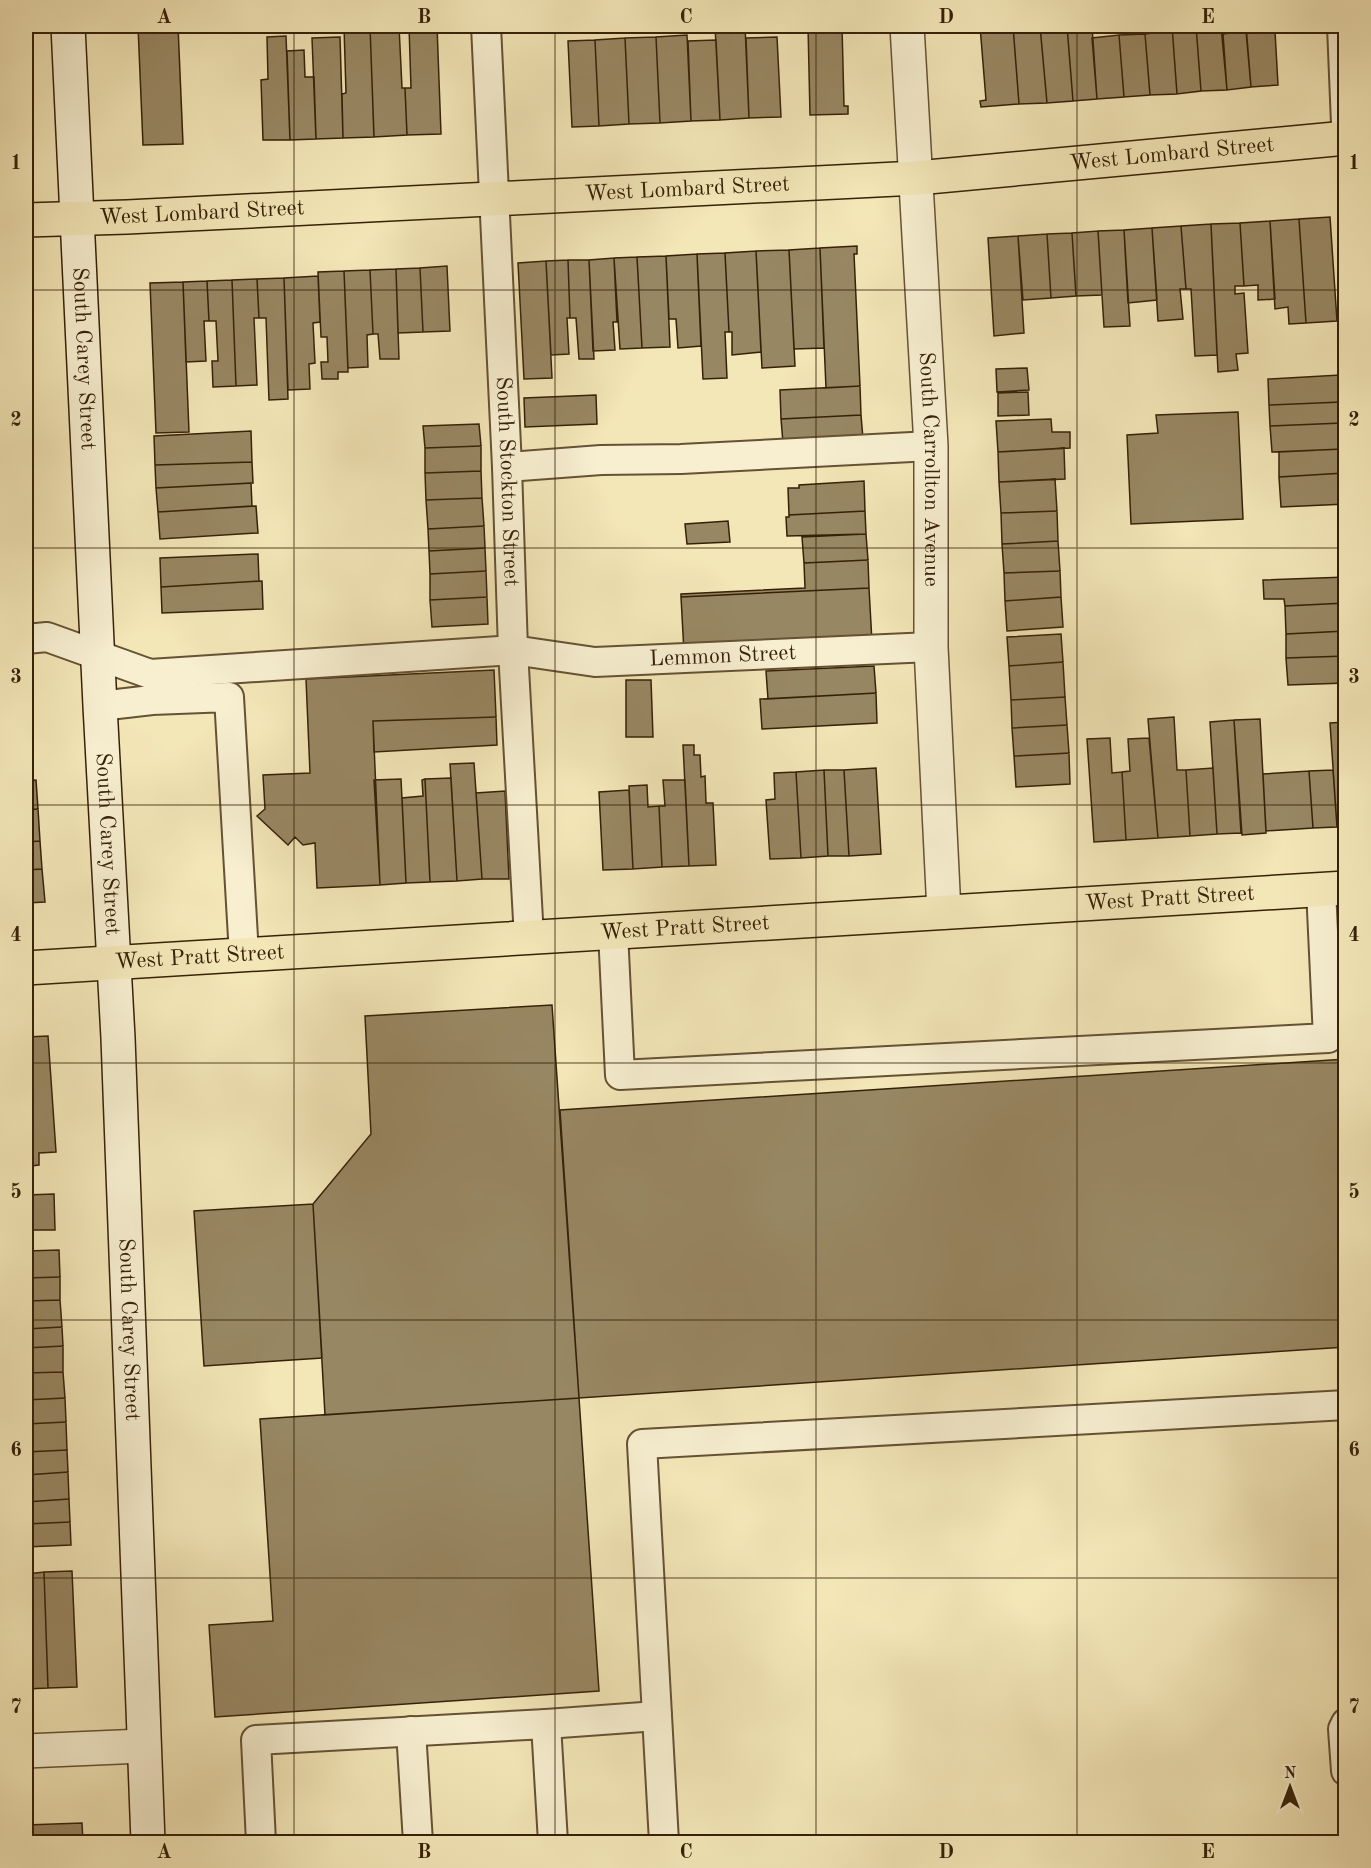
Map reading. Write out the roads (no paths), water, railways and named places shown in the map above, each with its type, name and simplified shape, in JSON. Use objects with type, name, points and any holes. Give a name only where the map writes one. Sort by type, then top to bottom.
[{"type":"main road","name":"South Carey Street","points":[[68,26],[97,657],[118,1038],[148,1842]]},
{"type":"main road","name":"South Carrollton Avenue","points":[[907,26],[931,446],[931,647],[944,912]]},
{"type":"main road","name":"West Lombard Street","points":[[26,219],[127,217],[917,178],[1346,138]]},
{"type":"main road","name":"West Pratt Street","points":[[26,968],[1333,889]]},
{"type":"main road","points":[[26,1751],[143,1746]]},
{"type":"lane","name":"South Stockton Street","points":[[486,26],[507,467],[513,651],[529,938]]},
{"type":"lane","points":[[1342,26],[1346,124]]},
{"type":"lane","points":[[507,467],[601,460],[681,459],[931,446]]},
{"type":"lane","points":[[26,639],[47,637],[97,657]]},
{"type":"lane","name":"Lemmon Street","points":[[97,657],[150,674],[513,651],[595,662],[931,647]]},
{"type":"lane","points":[[100,706],[152,700],[229,697],[244,956]]},
{"type":"lane","points":[[613,932],[620,1075],[1328,1038],[1333,889]]},
{"type":"lane","points":[[664,1842],[642,1444],[1346,1405]]},
{"type":"lane","points":[[261,1842],[256,1740],[657,1716]]},
{"type":"lane","points":[[1346,1723],[1343,1729],[1346,1771]]},
{"type":"lane","points":[[546,1724],[553,1842]]},
{"type":"lane","points":[[411,1731],[418,1842]]}]
